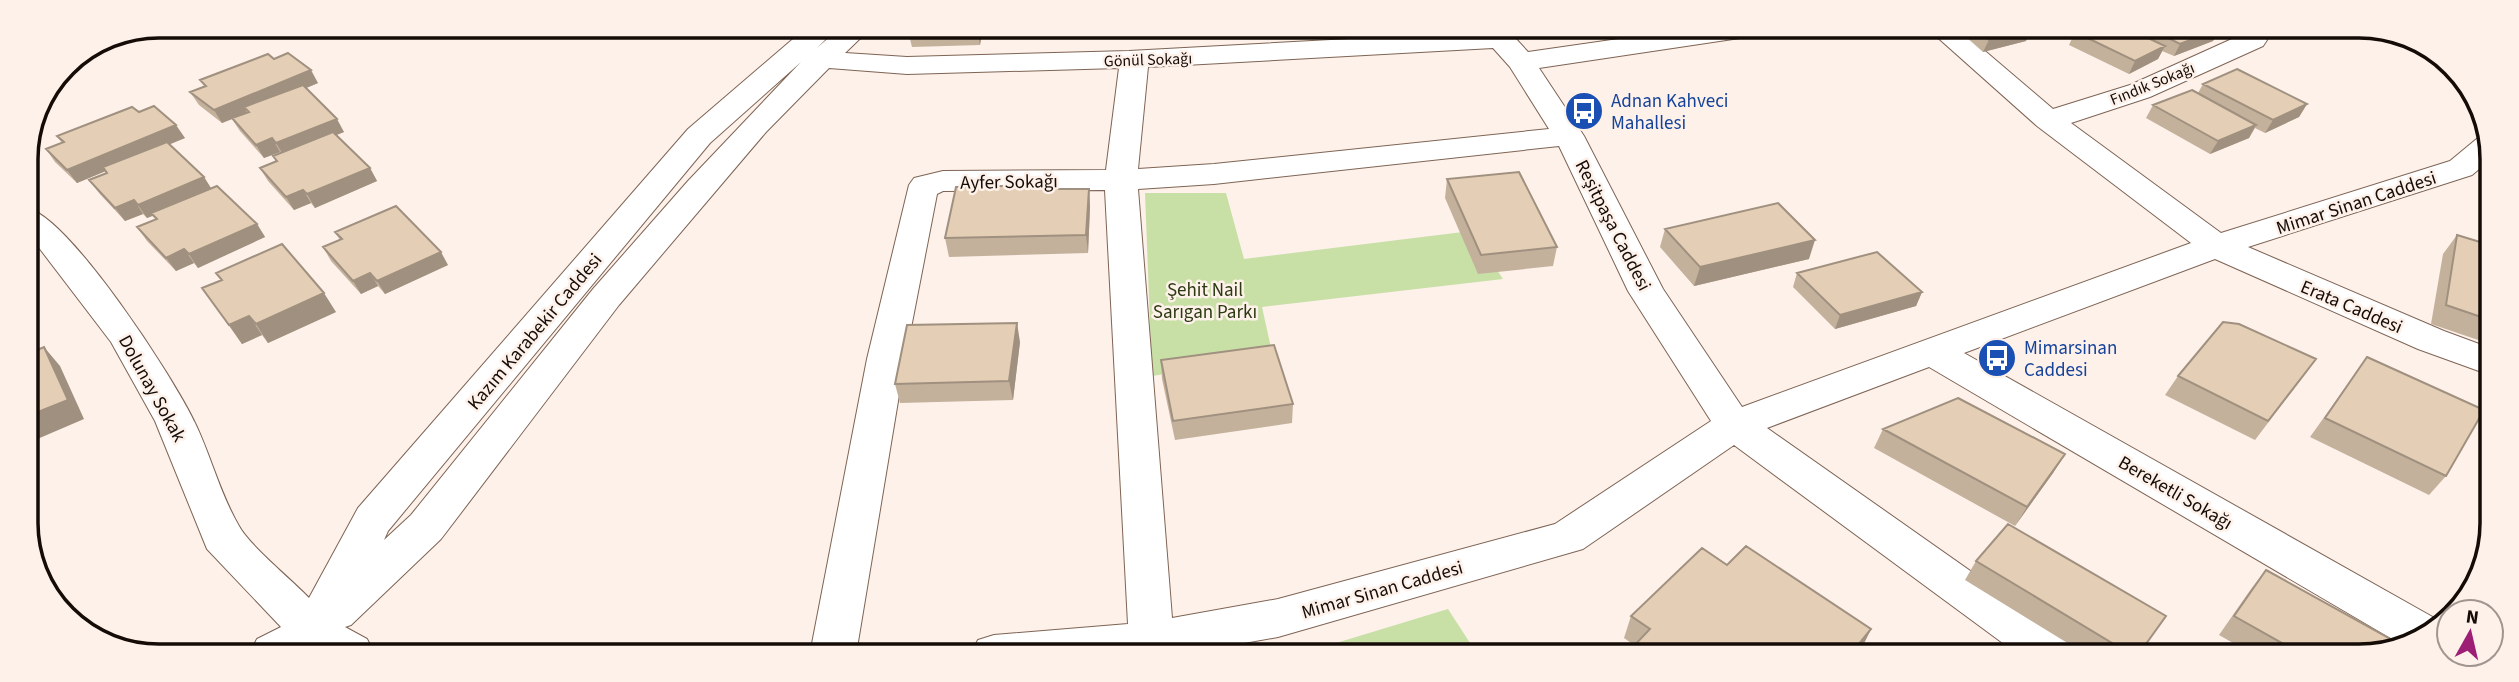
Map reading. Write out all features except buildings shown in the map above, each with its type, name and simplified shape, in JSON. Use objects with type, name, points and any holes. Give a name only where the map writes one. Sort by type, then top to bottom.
[{"type":"street","points":[[332,643],[606,297],[708,178],[814,46],[833,38]]},
{"type":"street","name":"Gönül Sokağı","points":[[814,46],[874,63],[1228,57],[1588,38]]},
{"type":"street","name":"Erata Caddesi","points":[[1953,38],[2048,120],[2216,246],[2431,340],[2480,358]]},
{"type":"street","name":"Fındık Sokağı","points":[[2048,120],[2140,91],[2242,38]]},
{"type":"street","name":"Reşitpaşa Caddesi","points":[[1505,43],[1569,136],[1646,290],[1734,425]]},
{"type":"street","points":[[1134,60],[1121,180],[1152,644]]},
{"type":"street","name":"Ayfer Sokağı","points":[[835,644],[886,359],[925,185],[943,181],[1121,180],[1214,174],[1569,136]]},
{"type":"street","name":"Mimar Sinan Caddesi","points":[[1167,644],[1278,618],[1568,537],[1734,425],[2216,246],[2461,168],[2479,153]]},
{"type":"street","name":"Dolunay Sokak","points":[[39,228],[52,240],[125,335],[175,421],[222,537],[332,643]]},
{"type":"street","name":"Bereketli Sokağı","points":[[1931,351],[2415,629]]},
{"type":"street","points":[[1734,425],[2038,643]]},
{"type":"green space","name":"Şehit Nail Sarıgan Parkı","points":[[1145,193],[1226,193],[1244,259],[1471,231],[1503,279],[1262,307],[1273,357],[1152,376]]},
{"type":"green space","points":[[1448,609],[1470,643],[1470,643],[1335,643]]},
{"type":"place","name":"Adnan Kahveci Mahallesi","points":[[1584,111]]},
{"type":"place","name":"Mimarsinan Caddesi","points":[[1997,358]]}]
